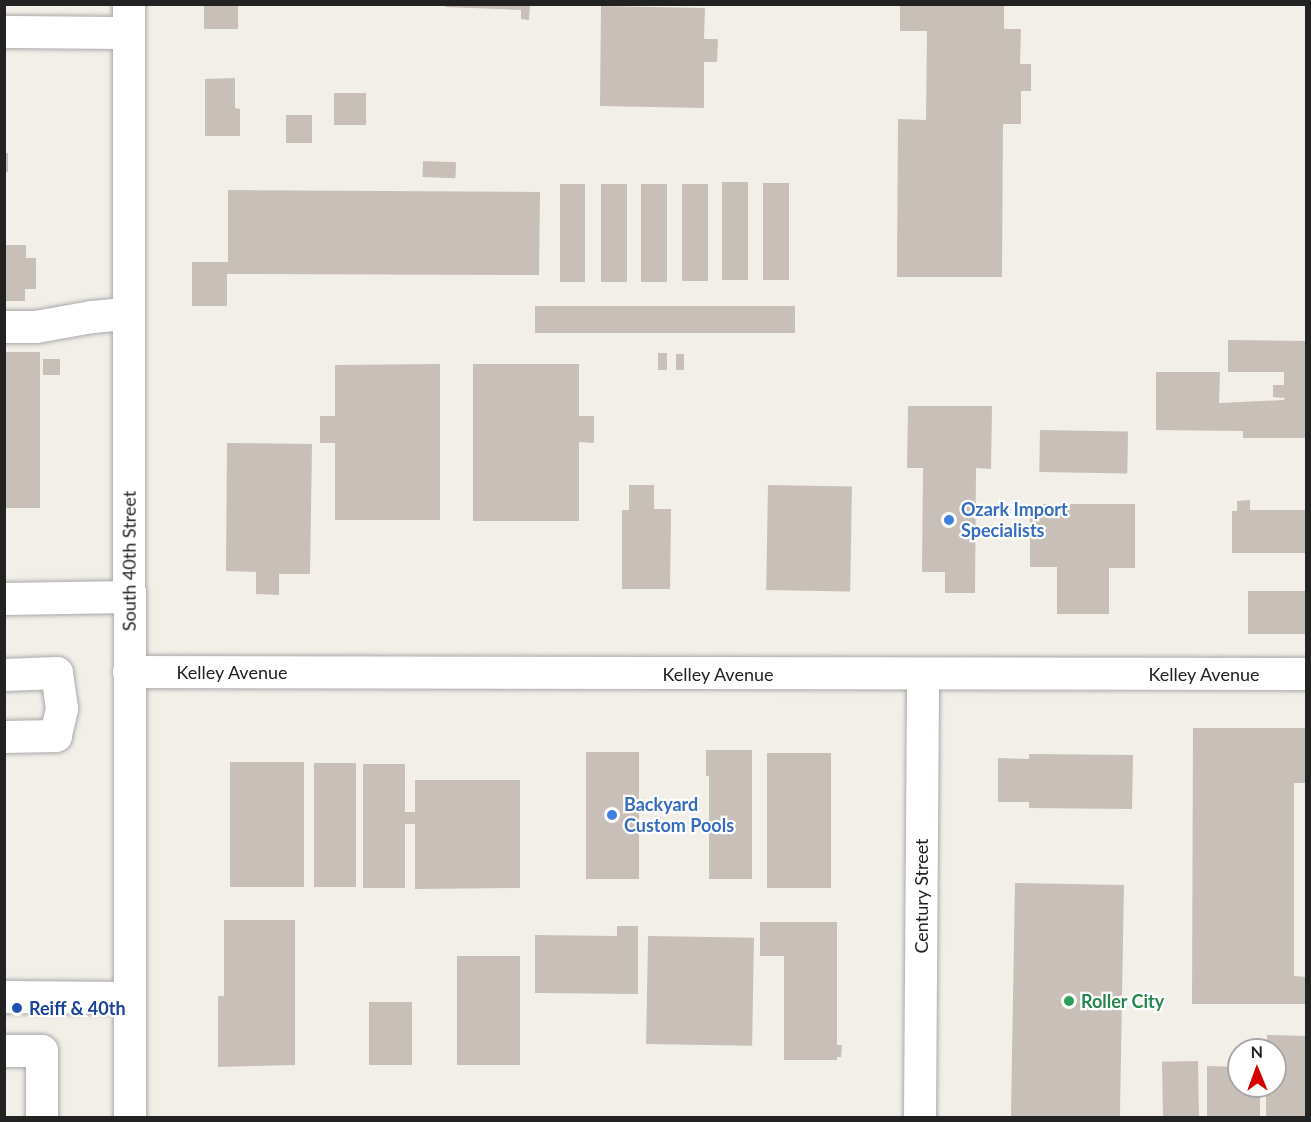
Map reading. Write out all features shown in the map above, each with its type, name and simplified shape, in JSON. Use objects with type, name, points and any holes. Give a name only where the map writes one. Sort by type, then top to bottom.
[{"type":"street","points":[[4,32],[129,19]]},
{"type":"street","name":"South 40th Street","points":[[129,19],[130,1118]]},
{"type":"street","points":[[4,327],[36,327],[92,317],[129,314]]},
{"type":"street","points":[[4,599],[129,597]]},
{"type":"street","name":"Kelley Avenue","points":[[129,672],[1306,674]]},
{"type":"street","points":[[4,675],[57,673],[62,709],[56,736],[4,737]]},
{"type":"street","name":"Century Street","points":[[920,1118],[923,675]]},
{"type":"street","points":[[4,997],[130,998]]},
{"type":"street","points":[[4,1051],[42,1051],[42,1118]]},
{"type":"building","points":[[204,4],[238,4],[238,29],[204,29]]},
{"type":"building","points":[[446,4],[530,4],[529,20],[521,19],[521,10],[446,7]]},
{"type":"building","points":[[900,4],[1004,4],[1004,29],[1021,29],[1020,64],[1031,64],[1031,91],[1021,91],[1021,124],[1003,124],[1002,277],[897,277],[898,119],[926,120],[927,31],[900,31]]},
{"type":"building","points":[[601,6],[705,8],[704,39],[718,39],[717,62],[704,62],[704,108],[600,106]]},
{"type":"building","points":[[235,78],[235,108],[240,109],[240,136],[205,136],[205,79]]},
{"type":"building","points":[[334,93],[366,93],[366,125],[334,125]]},
{"type":"building","points":[[286,115],[312,115],[312,143],[286,143]]},
{"type":"building","points":[[4,153],[8,153],[8,172],[4,172]]},
{"type":"building","points":[[423,161],[456,162],[455,178],[422,177]]},
{"type":"building","points":[[722,182],[748,182],[748,280],[722,280]]},
{"type":"building","points":[[763,183],[789,183],[789,280],[763,280]]},
{"type":"building","points":[[560,184],[585,184],[585,282],[560,282]]},
{"type":"building","points":[[601,184],[627,184],[627,282],[601,282]]},
{"type":"building","points":[[641,184],[667,184],[667,282],[641,282]]},
{"type":"building","points":[[682,184],[708,184],[708,281],[682,281]]},
{"type":"building","points":[[228,190],[540,192],[539,275],[227,274],[227,306],[192,306],[192,262],[228,262]]},
{"type":"building","points":[[4,245],[26,245],[26,258],[36,258],[36,289],[25,289],[25,301],[4,301]]},
{"type":"building","points":[[535,306],[795,306],[795,333],[535,333]]},
{"type":"building","points":[[1228,340],[1306,341],[1306,438],[1243,438],[1243,431],[1156,430],[1156,372],[1220,372],[1219,403],[1284,400],[1285,398],[1273,397],[1273,385],[1284,385],[1284,372],[1228,372]]},
{"type":"building","points":[[4,352],[40,352],[40,508],[4,508]]},
{"type":"building","points":[[658,353],[667,353],[667,370],[658,370]]},
{"type":"building","points":[[676,354],[684,354],[684,370],[676,370]]},
{"type":"building","points":[[43,359],[60,359],[60,375],[43,375]]},
{"type":"building","points":[[440,364],[440,520],[335,520],[335,443],[320,443],[320,416],[335,416],[335,365]]},
{"type":"building","points":[[473,364],[579,364],[579,416],[594,416],[594,443],[579,442],[579,521],[473,521]]},
{"type":"building","name":"Ozark Import Specialists","points":[[908,406],[992,406],[991,469],[976,468],[975,593],[945,593],[945,572],[922,572],[923,468],[907,468]]},
{"type":"building","points":[[1040,430],[1128,432],[1127,474],[1039,472]]},
{"type":"building","points":[[227,443],[312,444],[310,574],[279,574],[279,595],[256,594],[256,572],[226,571]]},
{"type":"building","points":[[629,485],[654,485],[654,509],[671,509],[670,589],[622,589],[622,510],[629,510]]},
{"type":"building","points":[[768,485],[852,486],[850,591],[766,590]]},
{"type":"building","points":[[1250,500],[1250,510],[1306,510],[1306,553],[1232,553],[1232,511],[1237,511],[1237,501]]},
{"type":"building","points":[[1030,504],[1135,504],[1135,568],[1109,568],[1109,614],[1057,614],[1057,567],[1030,567]]},
{"type":"building","points":[[1248,591],[1306,591],[1306,634],[1248,634]]},
{"type":"building","points":[[1193,728],[1306,728],[1306,783],[1294,783],[1294,976],[1306,977],[1306,1004],[1192,1004]]},
{"type":"building","points":[[706,750],[752,750],[752,879],[709,879],[709,776],[706,776]]},
{"type":"building","name":"Backyard Custom Pools","points":[[586,752],[639,752],[639,879],[586,879]]},
{"type":"building","points":[[767,753],[831,753],[831,888],[767,888]]},
{"type":"building","points":[[1029,754],[1133,755],[1132,809],[1029,808],[1029,802],[998,802],[998,758],[1029,759]]},
{"type":"building","points":[[230,762],[304,762],[304,887],[230,887]]},
{"type":"building","points":[[314,763],[356,763],[356,887],[314,887]]},
{"type":"building","points":[[363,764],[405,764],[405,812],[415,812],[415,780],[520,780],[520,888],[415,889],[415,824],[405,824],[405,888],[363,888]]},
{"type":"building","name":"Roller City","points":[[1015,883],[1124,885],[1120,1118],[1011,1118]]},
{"type":"building","points":[[224,920],[295,920],[295,1065],[218,1067],[218,996],[224,996]]},
{"type":"building","points":[[760,922],[837,922],[837,1045],[842,1045],[841,1057],[837,1057],[837,1060],[784,1060],[784,956],[760,956]]},
{"type":"building","points":[[617,926],[638,926],[638,994],[535,993],[535,935],[617,936]]},
{"type":"building","points":[[648,936],[754,938],[752,1046],[646,1044]]},
{"type":"building","points":[[457,956],[520,956],[520,1065],[457,1065]]},
{"type":"building","points":[[369,1002],[412,1002],[412,1065],[369,1065]]},
{"type":"building","points":[[1267,1035],[1306,1036],[1306,1118],[1266,1118],[1266,1098],[1287,1098],[1287,1038],[1267,1038]]},
{"type":"building","points":[[1198,1061],[1199,1118],[1163,1118],[1162,1062]]},
{"type":"building","points":[[1207,1066],[1227,1067],[1227,1098],[1260,1098],[1260,1118],[1207,1118]]},
{"type":"place","name":"Ozark Import Specialists","points":[[949,520]]},
{"type":"place","name":"Backyard Custom Pools","points":[[612,815]]},
{"type":"place","name":"Roller City","points":[[1069,1001]]},
{"type":"place","name":"Reiff & 40th","points":[[17,1008]]}]
